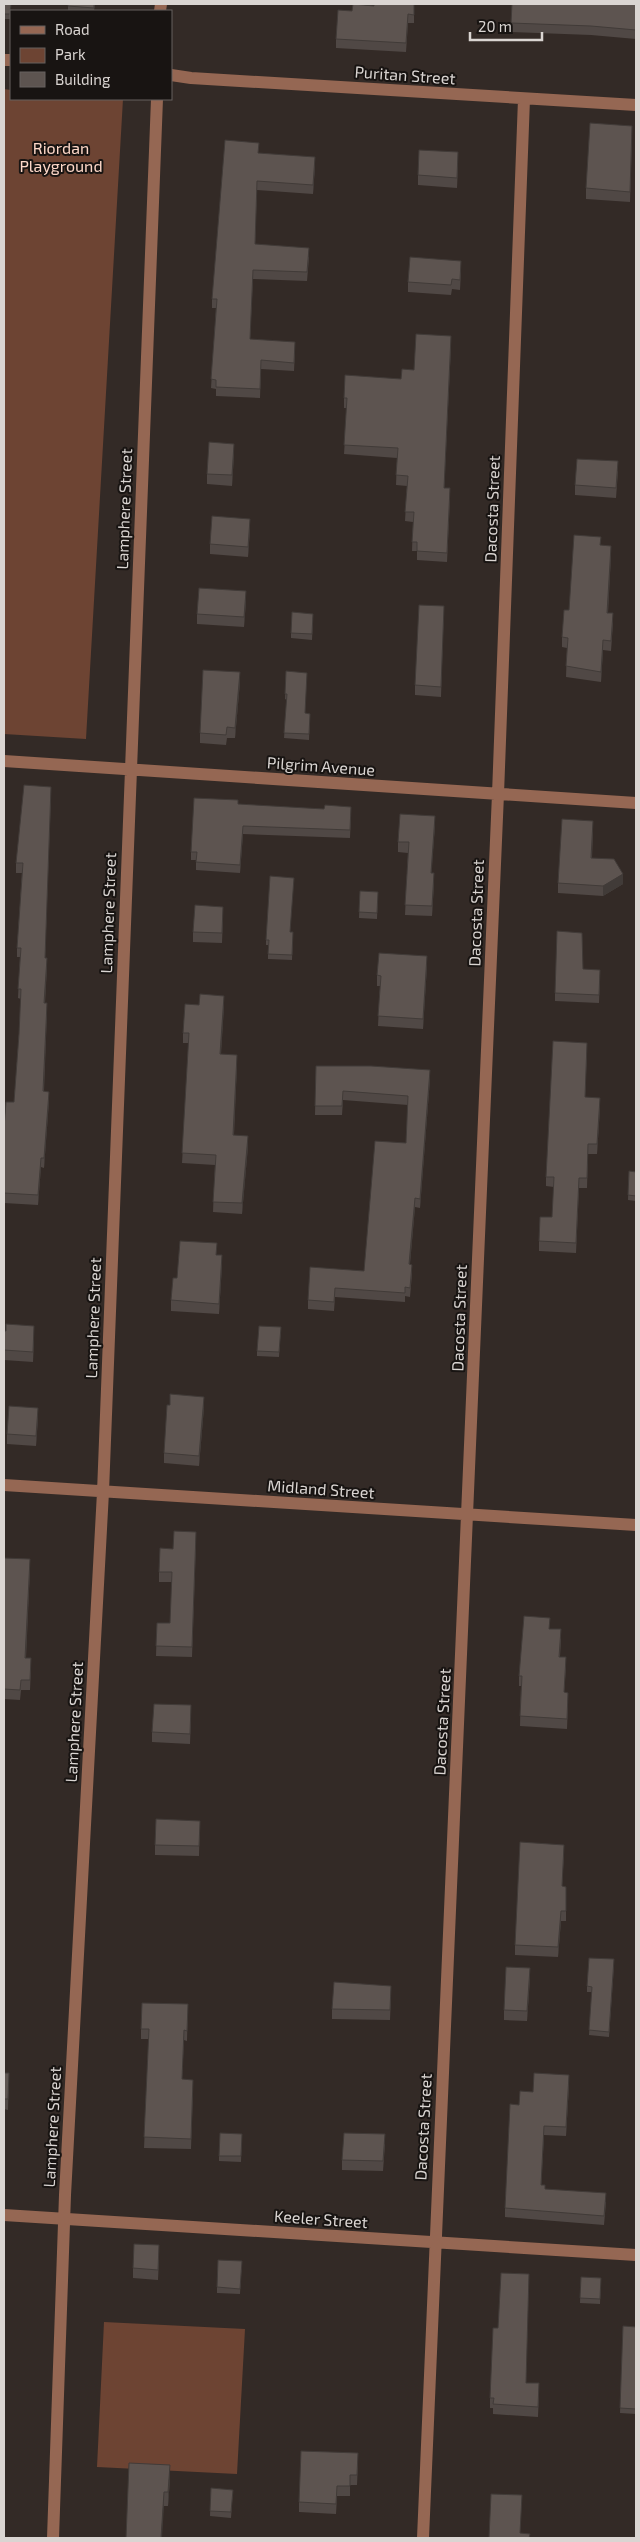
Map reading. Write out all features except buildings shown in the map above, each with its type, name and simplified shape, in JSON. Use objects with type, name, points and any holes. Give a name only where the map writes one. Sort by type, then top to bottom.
[{"type":"street","name":"Puritan Street","points":[[172,75],[191,78],[636,105]]},
{"type":"street","name":"Dacosta Street","points":[[423,2538],[434,2243],[498,794],[524,99]]},
{"type":"street","name":"Lamphere Street","points":[[53,2538],[64,2218],[103,1492],[157,100]]},
{"type":"street","name":"Pilgrim Avenue","points":[[4,761],[636,803]]},
{"type":"street","name":"Midland Street","points":[[4,1485],[636,1525]]},
{"type":"street","name":"Keeler Street","points":[[4,2215],[636,2255]]},
{"type":"green space","name":"Riordan Playground","points":[[4,89],[10,90],[10,100],[123,100],[86,739],[4,734]]},
{"type":"green space","points":[[104,2322],[245,2329],[237,2474],[97,2467]]}]
